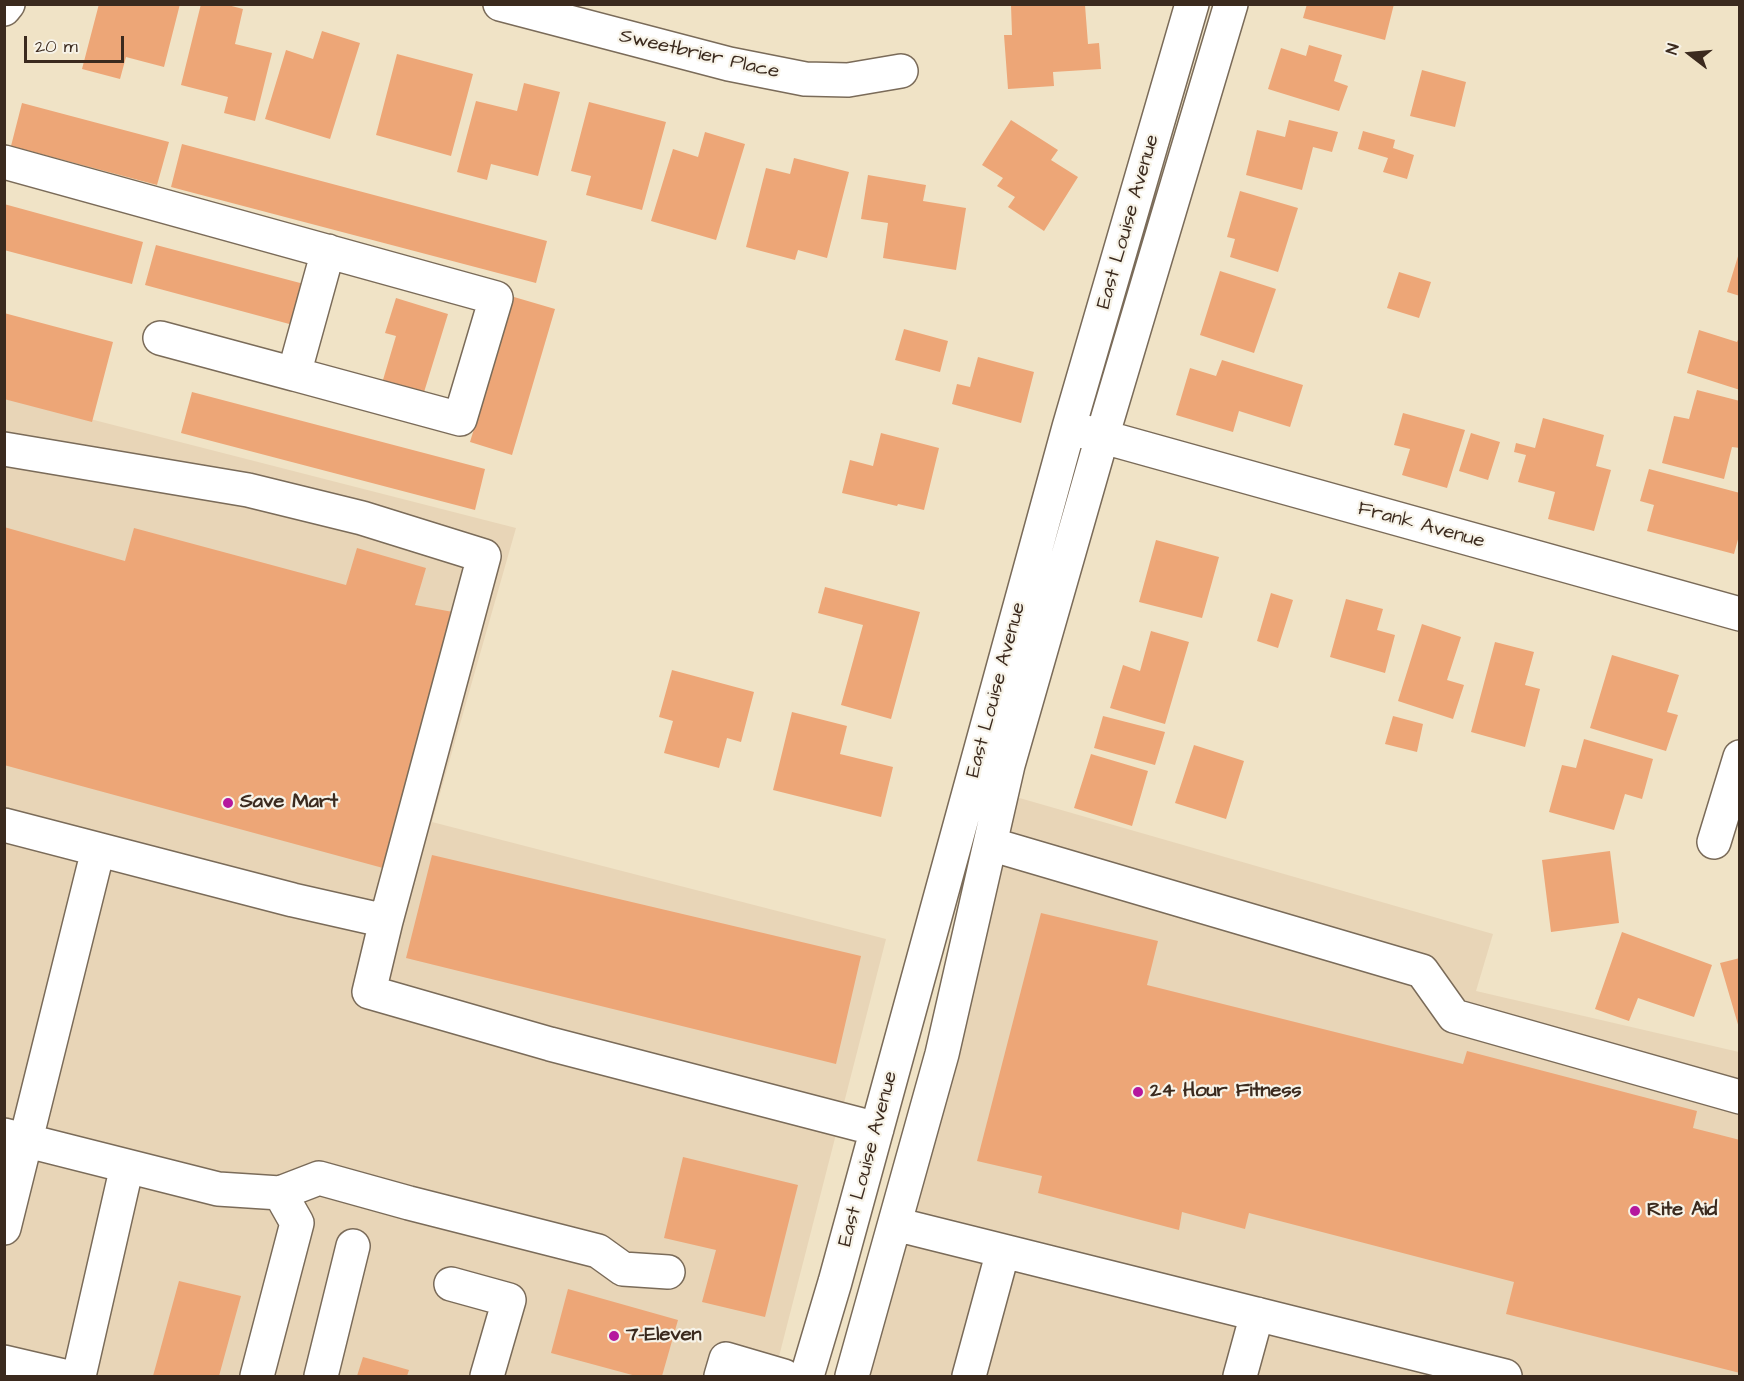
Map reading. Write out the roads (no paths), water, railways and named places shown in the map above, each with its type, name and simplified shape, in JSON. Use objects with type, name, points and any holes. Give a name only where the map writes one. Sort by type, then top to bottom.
[{"type":"street","points":[[4,9],[8,4]]},
{"type":"street","name":"East Louise Avenue","points":[[807,1377],[1069,427],[1192,4]]},
{"type":"street","name":"East Louise Avenue","points":[[852,1377],[942,1054],[1008,765],[1102,437],[1231,4]]},
{"type":"street","name":"Sweetbrier Place","points":[[511,6],[729,64],[805,79],[848,80],[901,71]]},
{"type":"street","points":[[4,162],[496,298],[460,419],[160,338]]},
{"type":"street","points":[[294,374],[328,251]]},
{"type":"street","name":"Frank Avenue","points":[[1069,427],[1740,614]]},
{"type":"street","points":[[4,449],[248,490],[362,518],[484,556],[369,992],[550,1044],[877,1129]]},
{"type":"street","points":[[1714,842],[1740,757]]},
{"type":"street","points":[[4,825],[293,900],[386,921]]},
{"type":"street","points":[[990,844],[1422,971],[1454,1016],[1740,1097]]},
{"type":"street","points":[[4,1228],[16,1138],[98,850]]},
{"type":"street","points":[[16,1138],[218,1189],[280,1193],[319,1178],[598,1251],[623,1269],[668,1272]]},
{"type":"street","points":[[79,1377],[127,1166]]},
{"type":"street","points":[[257,1377],[297,1223],[280,1193]]},
{"type":"street","points":[[895,1224],[1505,1377]]},
{"type":"street","points":[[321,1377],[353,1246]]},
{"type":"street","points":[[969,1377],[1003,1251]]},
{"type":"street","points":[[451,1284],[509,1300],[487,1377]]},
{"type":"street","points":[[1240,1377],[1257,1314]]},
{"type":"street","points":[[721,1377],[726,1359],[784,1377]]},
{"type":"street","points":[[4,1362],[64,1377]]},
{"type":"place","name":"Save Mart","points":[[228,803]]},
{"type":"place","name":"24 Hour Fitness","points":[[1138,1092]]},
{"type":"place","name":"Rite Aid","points":[[1635,1211]]},
{"type":"place","name":"7-Eleven","points":[[614,1336]]}]
